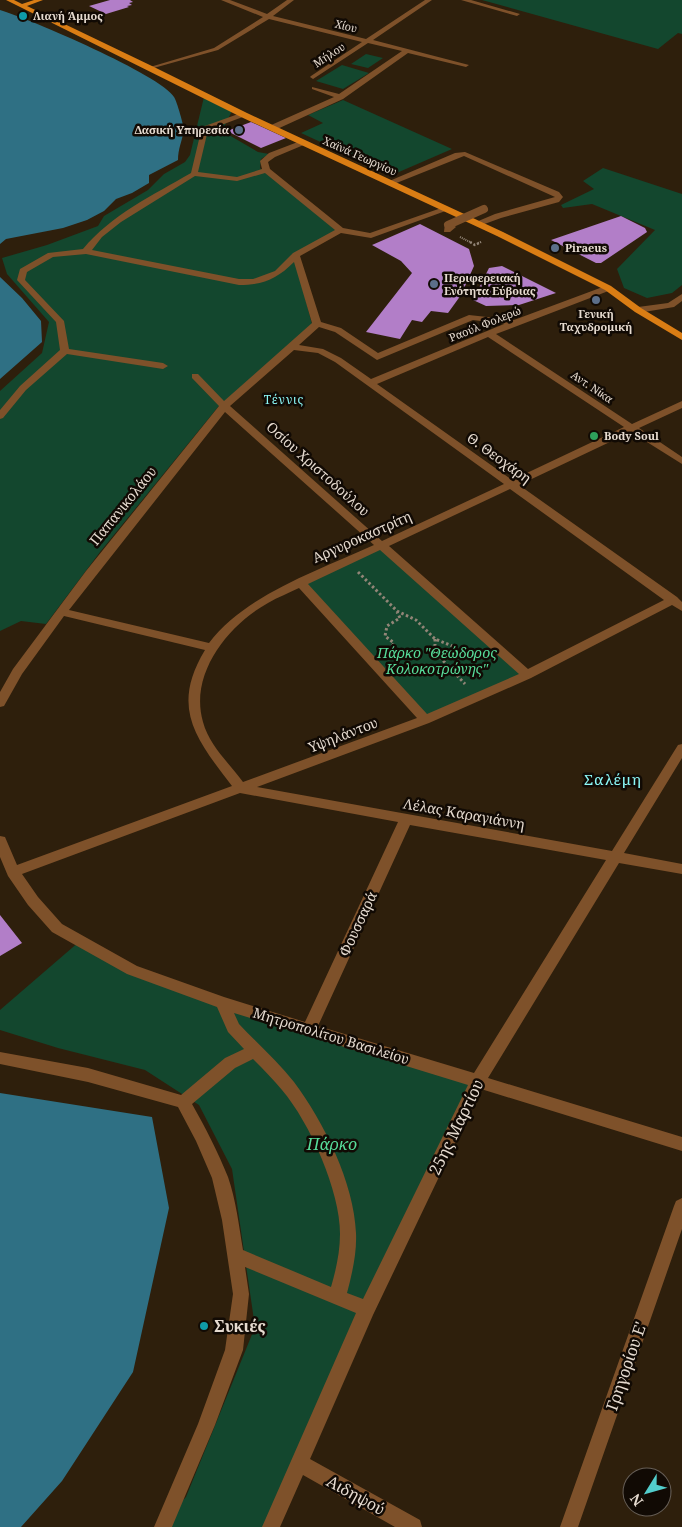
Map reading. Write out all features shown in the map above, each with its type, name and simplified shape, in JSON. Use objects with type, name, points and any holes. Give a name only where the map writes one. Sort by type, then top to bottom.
[{"type":"main road","name":"Χαϊνά Γεωργίου","points":[[9,0],[272,128],[448,209],[608,288],[638,310],[682,337]]},
{"type":"main road","points":[[22,6],[40,0]]},
{"type":"street","name":"Χίου","points":[[224,0],[268,17],[466,65]]},
{"type":"street","points":[[152,68],[216,49],[268,17],[291,0]]},
{"type":"street","name":"Μήλου","points":[[313,77],[429,0]]},
{"type":"street","points":[[464,0],[517,14]]},
{"type":"street","points":[[272,128],[340,97],[406,51]]},
{"type":"street","points":[[314,88],[340,97]]},
{"type":"street","points":[[194,174],[205,129],[244,114]]},
{"type":"street","points":[[303,142],[272,155],[264,161],[266,170],[340,230],[371,236],[448,209]]},
{"type":"street","points":[[391,182],[458,155],[465,154],[559,197],[556,200],[498,216],[479,224]]},
{"type":"street","points":[[86,251],[99,235],[118,220],[194,174],[237,179],[266,170]]},
{"type":"street","points":[[447,230],[452,227],[448,225],[484,209]]},
{"type":"street","points":[[65,351],[60,321],[21,280],[23,271],[34,262],[51,255],[86,251],[239,282],[254,282],[278,273],[296,255],[340,230]]},
{"type":"street","points":[[296,255],[317,324],[338,330],[377,357],[472,318],[515,324]]},
{"type":"street","name":"Ραούλ Φολερώ","points":[[370,383],[608,288]]},
{"type":"street","points":[[638,310],[671,305],[682,297]]},
{"type":"street","points":[[671,305],[682,310]]},
{"type":"street","name":"Παπανικολάου","points":[[0,703],[16,672],[224,406],[294,347],[317,324]]},
{"type":"street","name":"Αντ. Νίκα","points":[[489,334],[682,461]]},
{"type":"street","name":"Θ. Θεοχάρη","points":[[294,347],[312,349],[333,356],[678,604]]},
{"type":"street","points":[[65,351],[163,366]]},
{"type":"street","points":[[0,416],[23,388],[65,351]]},
{"type":"street","name":"Οσίου Χριστοδούλου","points":[[195,376],[224,406],[527,675]]},
{"type":"street","name":"Αργυροκαστρίτη","points":[[241,789],[202,736],[194,715],[192,696],[198,676],[212,648],[227,631],[263,600],[682,404]]},
{"type":"street","points":[[300,582],[425,720]]},
{"type":"street","name":"Υψηλάντου","points":[[13,872],[425,720],[527,675],[678,604]]},
{"type":"street","points":[[62,612],[212,648]]},
{"type":"street","name":"25ης Μαρτίου","points":[[270,1527],[368,1309],[477,1082],[682,748]]},
{"type":"street","name":"Λέλας Καραγιάννη","points":[[241,789],[682,869]]},
{"type":"street","name":"Φουσσαρά","points":[[310,1028],[406,819]]},
{"type":"street","points":[[0,841],[13,872]]},
{"type":"street","name":"Μητροπολίτου Βασιλείου","points":[[13,872],[33,901],[57,928],[132,970],[223,1003],[310,1028],[477,1082],[682,1144]]},
{"type":"street","points":[[223,1003],[233,1028],[288,1086],[308,1115],[328,1155],[342,1197],[348,1233],[345,1268],[337,1298]]},
{"type":"street","points":[[183,1102],[230,1064],[255,1051]]},
{"type":"street","points":[[0,1058],[88,1075],[183,1102],[202,1137],[220,1178],[236,1255],[241,1294],[234,1350],[206,1425],[163,1527]]},
{"type":"street","name":"Γρηγορίου Ε'","points":[[569,1527],[682,1206]]},
{"type":"street","points":[[236,1255],[337,1298],[368,1309]]},
{"type":"street","name":"Αιδηψού","points":[[299,1463],[413,1527]]},
{"type":"path","points":[[348,561],[397,611],[416,620],[435,639],[462,650]]},
{"type":"path","points":[[380,670],[394,643],[385,636],[387,626],[400,618],[397,611]]},
{"type":"path","points":[[435,639],[435,652],[477,697]]},
{"type":"green space","points":[[482,0],[682,0],[682,34],[678,33],[658,49]]},
{"type":"green space","points":[[366,54],[383,58],[368,68],[351,64]]},
{"type":"green space","points":[[342,65],[369,73],[343,89],[316,81]]},
{"type":"green space","points":[[204,97],[232,111],[222,131],[258,152],[269,154],[261,159],[260,168],[336,230],[294,255],[312,324],[218,407],[100,552],[46,624],[21,621],[0,631],[0,391],[42,353],[49,322],[7,274],[2,258],[47,245],[98,226],[104,216],[148,190],[164,174],[185,162],[190,155]]},
{"type":"green space","points":[[343,100],[452,149],[392,175],[301,133],[323,123],[308,115]]},
{"type":"green space","points":[[603,168],[682,194],[682,285],[672,293],[647,298],[624,288],[617,269],[655,230],[592,204],[563,208],[561,205],[594,189],[583,181]]},
{"type":"green space","name":"Πάρκο \"Θεώδορος Κολοκοτρώνης\"","points":[[381,546],[527,675],[425,720],[300,582]]},
{"type":"green space","name":"Πάρκο","points":[[80,941],[132,970],[477,1082],[271,1527],[157,1527],[186,1497],[255,1327],[232,1169],[199,1105],[145,1070],[58,1048],[0,1030],[0,1010]]},
{"type":"water","points":[[0,10],[38,24],[146,75],[164,87],[174,97],[184,130],[178,160],[149,175],[149,183],[132,193],[116,199],[104,211],[87,220],[63,228],[6,239],[0,244]]},
{"type":"water","points":[[0,277],[22,298],[41,321],[42,342],[0,379]]},
{"type":"water","points":[[0,1093],[152,1117],[169,1208],[133,1372],[62,1481],[21,1527],[0,1527]]},
{"type":"building","points":[[110,0],[130,0],[133,2],[129,3],[132,5],[127,6],[129,7],[106,14],[89,6]]},
{"type":"building","points":[[251,122],[286,138],[261,148],[227,131]]},
{"type":"building","points":[[621,216],[645,228],[647,232],[601,263],[596,263],[551,240]]},
{"type":"building","name":"Περιφερειακή Ενότητα Εύβοιας","points":[[420,224],[469,249],[474,266],[461,295],[448,313],[431,311],[422,322],[412,320],[400,339],[366,332],[412,273],[401,261],[372,245]]},
{"type":"building","points":[[502,266],[556,293],[519,305],[486,306],[473,300],[489,268]]},
{"type":"building","points":[[0,915],[22,943],[0,956]]},
{"type":"place","name":"Λιανή Άμμος","points":[[23,16]]},
{"type":"place","name":"Δασική Υπηρεσία","points":[[239,130]]},
{"type":"place","name":"Piraeus","points":[[555,248]]},
{"type":"place","name":"Περιφερειακή Ενότητα Εύβοιας","points":[[434,284]]},
{"type":"place","name":"Γενική Ταχυδρομική","points":[[596,300]]},
{"type":"place","name":"Body Soul","points":[[594,436]]},
{"type":"place","name":"Συκιές","points":[[204,1326]]},
{"type":"district","name":"Τέννις","points":[[284,400]]},
{"type":"district","name":"Σαλέμη","points":[[613,780]]}]
